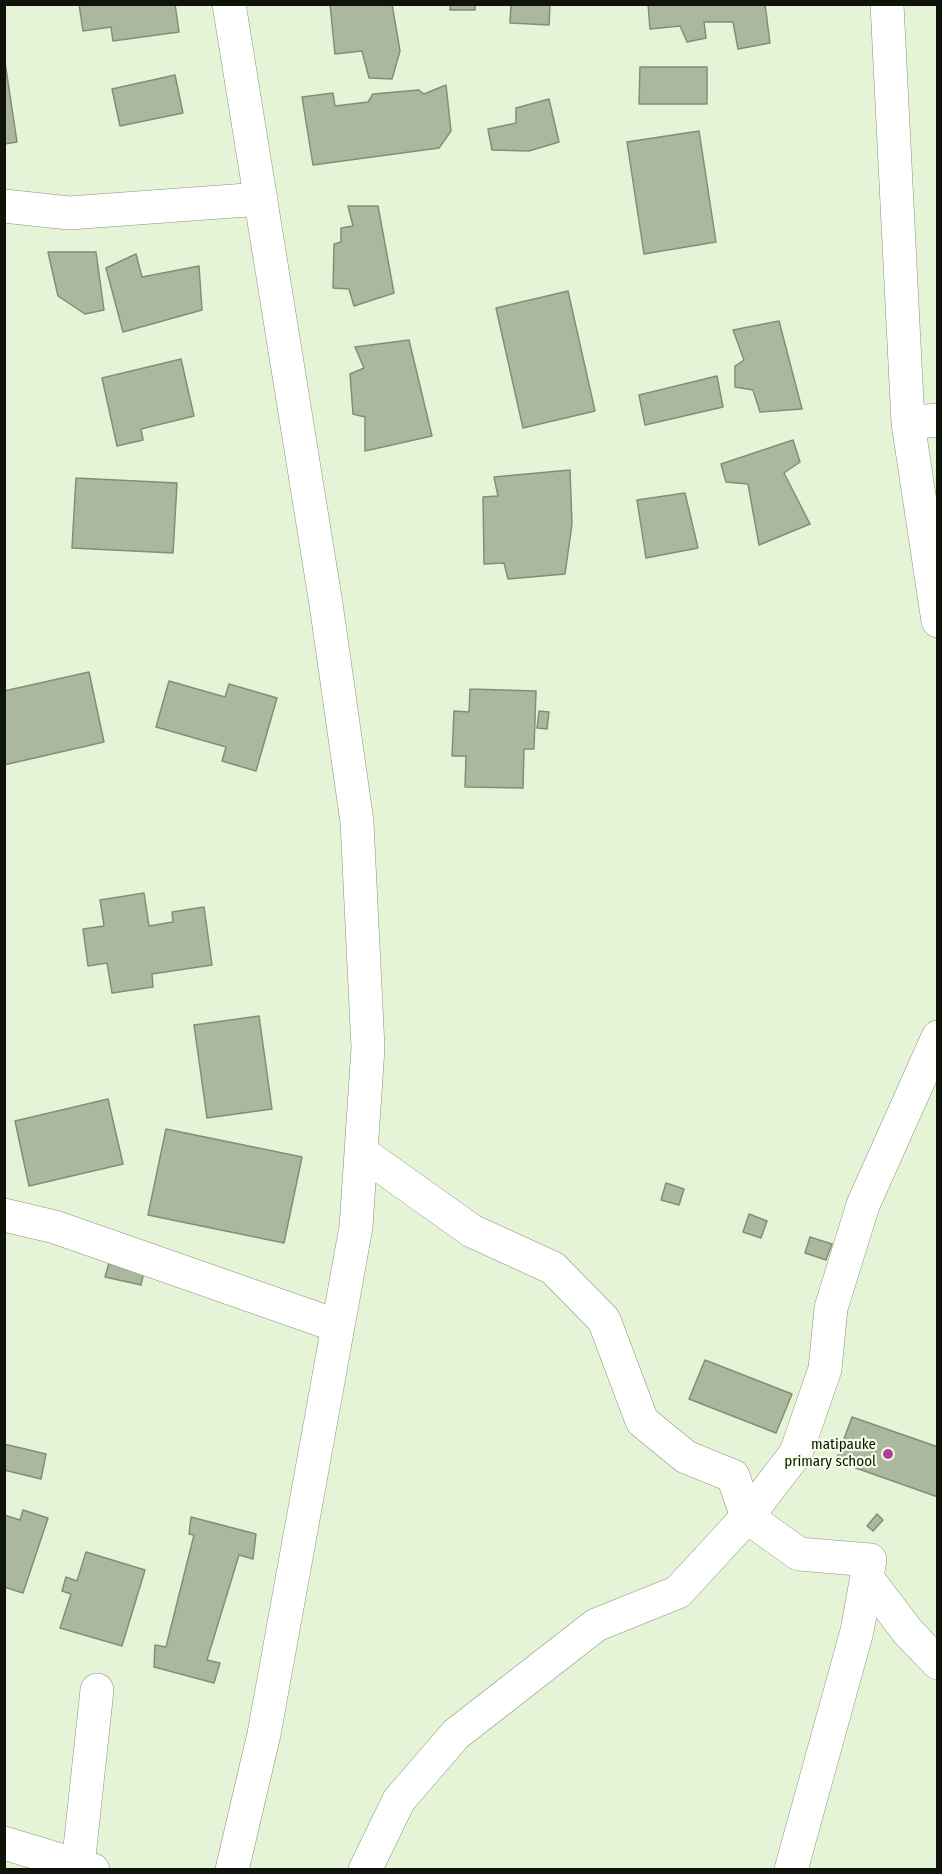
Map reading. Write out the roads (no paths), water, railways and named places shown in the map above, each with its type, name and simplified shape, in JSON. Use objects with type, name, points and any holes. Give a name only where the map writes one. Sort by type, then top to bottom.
[{"type":"street","points":[[230,4],[326,604],[357,822],[368,1048],[356,1227],[264,1734],[232,1869]]},
{"type":"street","points":[[887,4],[938,621]]},
{"type":"street","points":[[4,206],[69,213],[261,199]]},
{"type":"street","points":[[365,1869],[399,1800],[456,1734],[596,1625],[678,1592],[747,1517],[796,1453],[825,1370],[831,1308],[862,1205],[938,1037]]},
{"type":"street","points":[[361,1152],[472,1232],[553,1268],[604,1320],[642,1420],[687,1457],[733,1476],[747,1517],[799,1554],[870,1560],[857,1631],[791,1869]]},
{"type":"street","points":[[4,1215],[55,1227],[338,1326]]},
{"type":"street","points":[[867,1578],[909,1632],[938,1663]]},
{"type":"street","points":[[4,1843],[86,1868],[97,1690]]},
{"type":"place","name":"matipauke primary school","points":[[888,1454]]}]
